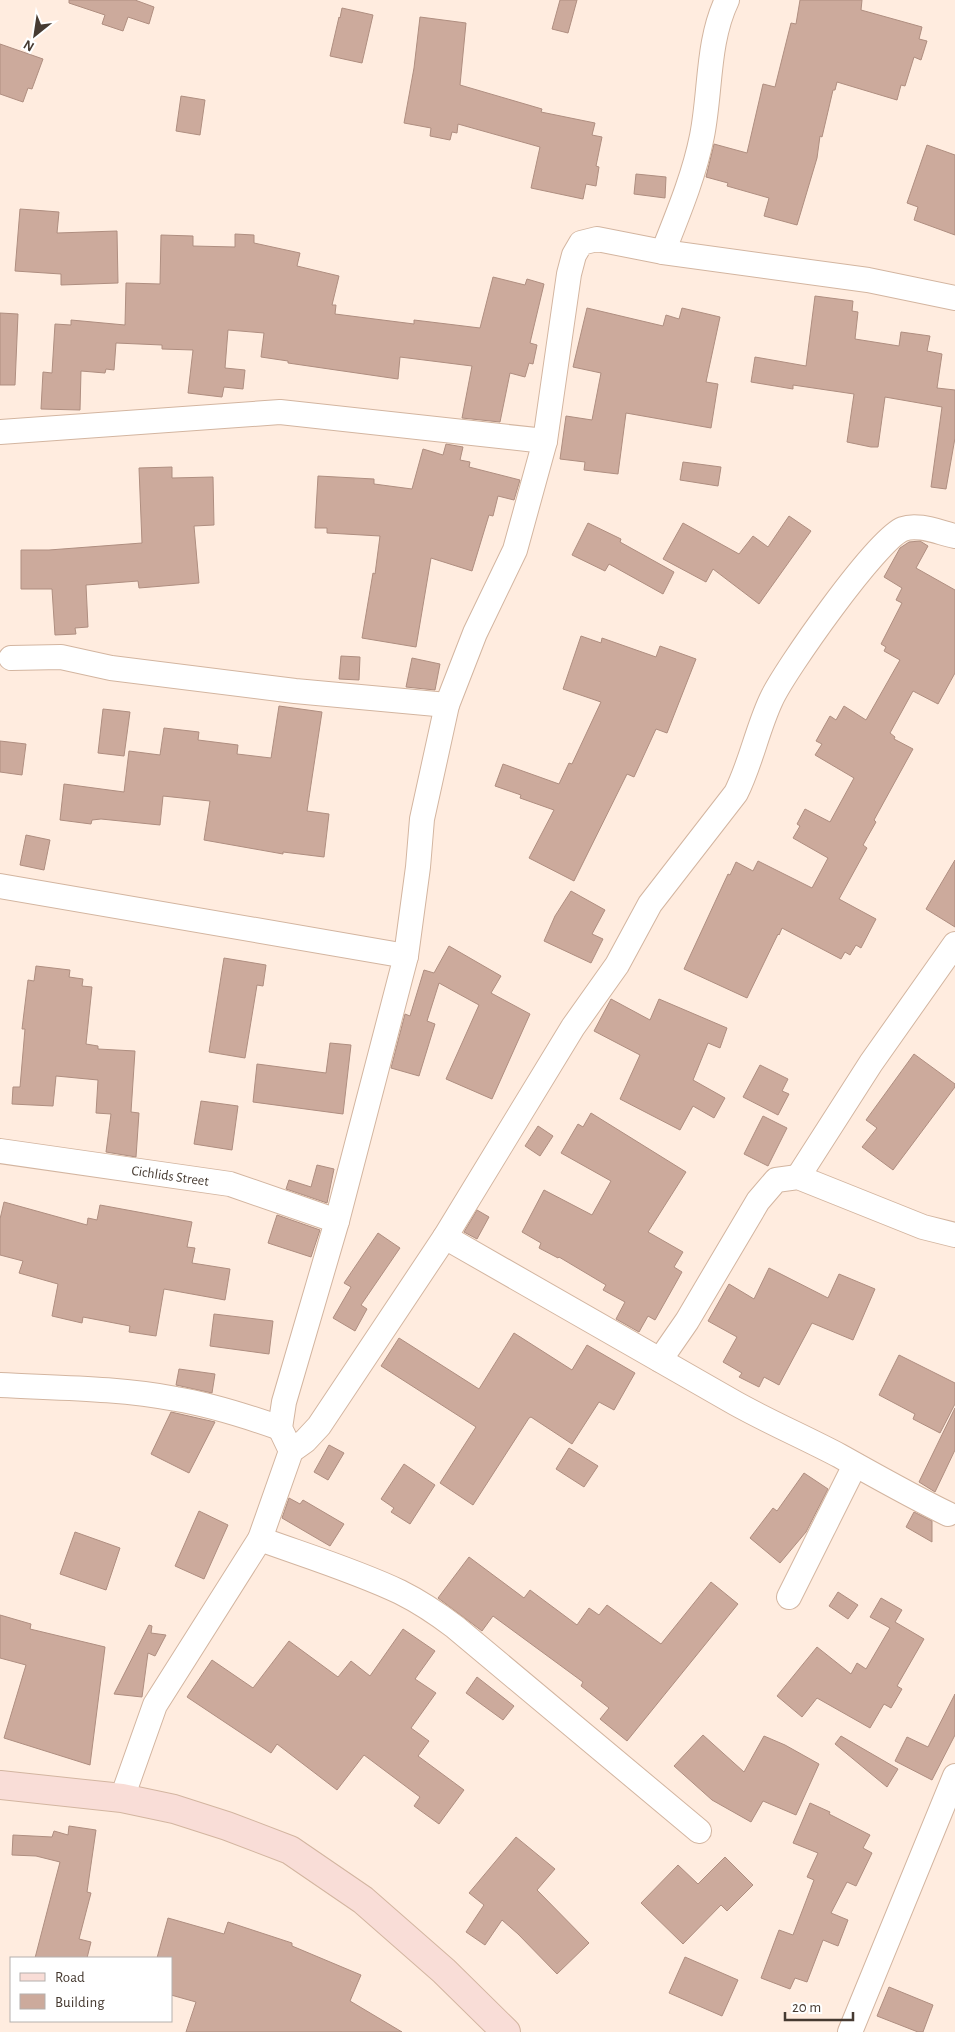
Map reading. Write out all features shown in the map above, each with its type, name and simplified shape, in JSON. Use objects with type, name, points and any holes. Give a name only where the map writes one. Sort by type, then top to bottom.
[{"type":"main road","points":[[0,1786],[122,1798],[174,1809],[227,1826],[290,1850],[363,1900],[444,1971],[506,2032]]},
{"type":"street","points":[[663,252],[689,186],[702,134],[714,36],[727,0]]},
{"type":"street","points":[[291,1451],[280,1428],[284,1402],[337,1221],[406,956],[418,867],[422,819],[447,705],[476,633],[515,550],[545,441],[569,274],[574,255],[581,243],[597,238],[663,252],[868,280],[955,298]]},
{"type":"street","points":[[0,432],[280,412],[545,441]]},
{"type":"street","points":[[122,1798],[155,1705],[260,1539],[291,1451],[305,1441],[319,1426],[445,1237],[573,1027],[617,964],[650,904],[736,792],[746,772],[771,699],[811,635],[881,546],[903,528],[919,527],[955,536]]},
{"type":"street","points":[[10,658],[61,658],[111,668],[295,691],[447,705]]},
{"type":"street","points":[[0,886],[406,956]]},
{"type":"street","points":[[798,1177],[870,1063],[955,944]]},
{"type":"street","name":"Cichlids Street","points":[[0,1152],[230,1184],[337,1221]]},
{"type":"street","points":[[660,1360],[687,1321],[758,1201],[776,1180],[798,1177],[923,1227],[955,1234]]},
{"type":"street","points":[[445,1237],[773,1424],[948,1514]]},
{"type":"street","points":[[0,1385],[129,1392],[176,1398],[243,1414],[280,1428]]},
{"type":"street","points":[[789,1596],[855,1465]]},
{"type":"street","points":[[260,1539],[376,1582],[401,1593],[431,1610],[456,1627],[699,1831]]},
{"type":"street","points":[[850,2032],[955,1776]]},
{"type":"building","points":[[69,0],[135,0],[154,7],[149,24],[128,17],[123,31],[102,24],[105,15],[69,3]]},
{"type":"building","points":[[560,0],[577,0],[568,33],[552,29]]},
{"type":"building","points":[[800,0],[862,0],[861,10],[922,27],[919,39],[927,41],[921,60],[914,57],[905,86],[901,85],[897,100],[837,82],[835,90],[833,90],[822,137],[820,136],[817,158],[797,225],[764,216],[769,198],[727,186],[728,183],[706,177],[714,144],[747,153],[763,84],[775,87],[791,23],[796,24]]},
{"type":"building","points":[[342,8],[373,15],[362,63],[330,56]]},
{"type":"building","points":[[420,17],[466,23],[460,85],[542,109],[541,112],[595,123],[592,135],[602,137],[596,166],[599,167],[596,186],[586,184],[583,199],[531,188],[540,147],[458,124],[457,133],[452,132],[450,140],[430,136],[431,128],[404,123],[414,68]]},
{"type":"building","points":[[0,44],[43,59],[32,89],[28,88],[23,102],[0,94]]},
{"type":"building","points":[[181,96],[205,100],[200,135],[176,131]]},
{"type":"building","points":[[927,145],[955,155],[955,235],[914,220],[918,207],[907,203]]},
{"type":"building","points":[[636,174],[666,177],[665,198],[634,194]]},
{"type":"building","points":[[20,209],[59,212],[57,233],[117,231],[118,283],[61,285],[61,274],[15,271]]},
{"type":"building","points":[[235,234],[254,235],[254,243],[300,253],[297,266],[339,276],[332,305],[336,305],[335,314],[414,324],[414,320],[480,328],[493,277],[525,285],[527,279],[544,284],[530,343],[537,345],[533,364],[529,363],[525,377],[510,373],[500,422],[462,418],[472,366],[400,357],[398,379],[288,363],[288,361],[261,357],[264,333],[228,330],[225,368],[245,370],[243,389],[224,387],[222,397],[188,393],[193,350],[162,349],[162,345],[116,343],[114,370],[106,369],[105,373],[81,371],[80,410],[41,409],[43,372],[52,373],[55,324],[71,325],[71,320],[125,325],[126,283],[160,284],[161,235],[193,236],[193,246],[235,247]]},
{"type":"building","points":[[815,296],[853,301],[852,311],[858,312],[855,339],[899,346],[901,332],[930,336],[927,351],[942,354],[937,388],[955,390],[955,438],[946,489],[931,487],[942,407],[885,397],[878,447],[871,447],[847,442],[854,394],[793,385],[793,389],[751,382],[755,357],[806,366]]},
{"type":"building","points":[[587,308],[663,326],[666,315],[679,319],[682,308],[720,317],[706,382],[718,384],[711,428],[626,413],[618,474],[584,470],[585,462],[560,459],[566,416],[592,420],[601,373],[573,367]]},
{"type":"building","points":[[0,313],[18,314],[15,385],[0,385]]},
{"type":"building","points":[[446,444],[463,447],[460,460],[470,462],[469,467],[520,480],[514,500],[498,496],[493,516],[489,515],[472,571],[431,558],[416,647],[362,638],[373,573],[375,574],[380,536],[327,533],[327,528],[315,528],[318,476],[374,479],[374,484],[412,489],[423,449],[443,455]]},
{"type":"building","points":[[683,462],[721,467],[718,486],[680,480]]},
{"type":"building","points":[[172,467],[172,478],[213,477],[214,525],[194,526],[199,583],[139,588],[138,581],[86,585],[88,627],[75,628],[76,634],[55,635],[52,589],[21,589],[21,550],[49,550],[142,543],[139,468]]},
{"type":"building","points":[[789,516],[811,531],[759,604],[713,569],[706,582],[663,559],[683,523],[739,554],[753,536],[768,547]]},
{"type":"building","points":[[588,523],[621,539],[620,542],[674,572],[663,594],[609,564],[605,571],[572,555]]},
{"type":"building","points":[[920,541],[928,546],[916,568],[955,590],[955,673],[938,704],[913,691],[890,733],[895,737],[894,739],[913,749],[874,820],[876,822],[863,845],[867,848],[839,899],[876,919],[861,948],[856,945],[850,955],[845,952],[841,959],[782,928],[747,998],[684,969],[728,874],[730,875],[736,862],[753,871],[758,861],[812,888],[828,858],[793,838],[800,826],[797,824],[805,809],[830,822],[854,778],[815,755],[822,744],[816,741],[830,716],[836,720],[844,706],[866,720],[900,660],[884,651],[886,647],[881,644],[902,603],[896,600],[902,588],[884,577],[900,548],[909,542]]},
{"type":"building","points":[[581,636],[601,643],[602,638],[656,657],[660,646],[696,659],[667,733],[656,729],[634,777],[627,774],[574,881],[529,858],[554,810],[520,798],[521,795],[495,786],[503,764],[559,784],[569,763],[572,764],[601,702],[563,689]]},
{"type":"building","points":[[341,656],[360,657],[359,680],[339,679]]},
{"type":"building","points":[[412,658],[440,664],[435,690],[406,687]]},
{"type":"building","points":[[279,706],[322,712],[307,811],[329,814],[324,857],[283,852],[283,854],[204,840],[210,801],[163,796],[160,825],[101,819],[92,820],[91,824],[60,820],[64,784],[124,792],[129,751],[160,755],[164,728],[199,732],[198,740],[238,745],[237,754],[271,758]]},
{"type":"building","points":[[103,709],[130,712],[124,756],[98,753]]},
{"type":"building","points":[[0,741],[26,744],[22,775],[0,772]]},
{"type":"building","points":[[26,835],[50,840],[44,870],[20,865]]},
{"type":"building","points":[[955,860],[955,927],[926,909]]},
{"type":"building","points":[[571,891],[605,910],[592,934],[603,939],[591,963],[544,941],[555,916]]},
{"type":"building","points":[[449,946],[501,976],[491,993],[530,1014],[492,1099],[446,1079],[479,1005],[439,983],[427,1021],[435,1024],[419,1076],[391,1068],[405,1014],[410,1016],[424,970],[434,973]]},
{"type":"building","points":[[224,958],[266,965],[263,986],[257,985],[245,1058],[209,1052]]},
{"type":"building","points":[[36,966],[70,970],[69,977],[83,979],[82,986],[92,987],[86,1044],[98,1046],[98,1049],[135,1051],[131,1112],[139,1113],[136,1157],[106,1152],[111,1114],[96,1113],[98,1080],[56,1076],[53,1106],[12,1104],[13,1087],[20,1087],[25,1029],[22,1029],[28,980],[34,981]]},
{"type":"building","points":[[611,999],[650,1020],[659,999],[727,1028],[720,1048],[708,1043],[693,1080],[725,1098],[714,1118],[693,1106],[680,1130],[620,1099],[640,1055],[594,1031]]},
{"type":"building","points":[[330,1043],[351,1045],[343,1114],[253,1102],[257,1064],[326,1073]]},
{"type":"building","points":[[914,1054],[955,1084],[955,1087],[893,1170],[862,1147],[877,1128],[866,1120]]},
{"type":"building","points":[[760,1065],[788,1079],[782,1091],[789,1094],[778,1115],[743,1097]]},
{"type":"building","points":[[201,1101],[238,1106],[232,1150],[194,1144]]},
{"type":"building","points":[[591,1113],[686,1172],[648,1232],[683,1252],[674,1267],[682,1272],[655,1320],[648,1316],[639,1332],[616,1319],[625,1302],[603,1290],[606,1285],[559,1257],[539,1248],[541,1243],[522,1232],[544,1190],[592,1215],[611,1181],[561,1153],[578,1124],[583,1127]]},
{"type":"building","points":[[763,1116],[787,1128],[768,1166],[744,1154]]},
{"type":"building","points":[[538,1126],[553,1136],[540,1156],[525,1146]]},
{"type":"building","points":[[317,1165],[334,1169],[327,1203],[286,1189],[289,1180],[311,1187]]},
{"type":"building","points":[[4,1202],[87,1225],[88,1218],[97,1220],[100,1205],[192,1222],[187,1247],[195,1248],[192,1263],[230,1269],[225,1300],[164,1289],[156,1336],[129,1332],[130,1326],[83,1317],[82,1323],[52,1316],[58,1284],[19,1273],[23,1261],[0,1255],[0,1219]]},
{"type":"building","points":[[477,1210],[489,1217],[477,1239],[464,1232]]},
{"type":"building","points":[[277,1215],[320,1230],[311,1257],[268,1243]]},
{"type":"building","points":[[378,1233],[400,1248],[361,1305],[367,1309],[355,1331],[333,1318],[351,1287],[344,1283]]},
{"type":"building","points":[[769,1268],[828,1298],[839,1274],[875,1289],[853,1340],[812,1323],[779,1385],[764,1377],[759,1387],[739,1377],[742,1373],[723,1362],[737,1337],[708,1321],[729,1284],[754,1299]]},
{"type":"building","points":[[214,1314],[273,1321],[269,1354],[210,1346]]},
{"type":"building","points":[[514,1333],[572,1370],[587,1345],[635,1373],[614,1410],[599,1402],[572,1444],[531,1417],[529,1418],[473,1505],[440,1483],[476,1427],[381,1366],[399,1338],[479,1389]]},
{"type":"building","points":[[899,1355],[955,1383],[955,1404],[940,1433],[913,1419],[915,1414],[879,1395]]},
{"type":"building","points":[[179,1369],[215,1374],[212,1393],[176,1385]]},
{"type":"building","points":[[955,1408],[955,1450],[935,1492],[919,1482]]},
{"type":"building","points":[[171,1412],[215,1422],[189,1473],[151,1454]]},
{"type":"building","points":[[329,1445],[344,1453],[328,1480],[314,1472]]},
{"type":"building","points":[[569,1448],[598,1466],[584,1487],[556,1469]]},
{"type":"building","points":[[404,1464],[435,1485],[410,1524],[391,1512],[394,1508],[381,1499]]},
{"type":"building","points":[[804,1473],[828,1489],[806,1532],[780,1563],[750,1538],[773,1508],[777,1511]]},
{"type":"building","points":[[289,1498],[300,1504],[303,1500],[344,1524],[330,1546],[282,1518]]},
{"type":"building","points":[[199,1511],[228,1525],[204,1579],[175,1566]]},
{"type":"building","points":[[914,1512],[932,1521],[932,1542],[906,1527]]},
{"type":"building","points":[[75,1532],[120,1548],[106,1590],[60,1574]]},
{"type":"building","points":[[469,1557],[524,1598],[530,1590],[577,1625],[589,1608],[599,1615],[607,1605],[661,1644],[711,1582],[738,1604],[627,1741],[600,1719],[609,1708],[581,1686],[583,1682],[493,1616],[482,1631],[438,1598]]},
{"type":"building","points":[[838,1592],[858,1605],[848,1619],[829,1606]]},
{"type":"building","points":[[881,1598],[902,1610],[895,1622],[924,1639],[897,1686],[902,1689],[891,1708],[884,1704],[870,1728],[817,1698],[802,1717],[777,1696],[817,1647],[851,1674],[857,1663],[866,1669],[890,1628],[870,1617]]},
{"type":"building","points":[[0,1615],[31,1624],[30,1629],[105,1647],[90,1765],[4,1738],[26,1665],[0,1658]]},
{"type":"building","points":[[149,1625],[152,1626],[151,1633],[166,1635],[155,1656],[148,1653],[142,1697],[114,1694]]},
{"type":"building","points":[[403,1629],[435,1651],[415,1679],[436,1693],[411,1728],[429,1741],[418,1756],[464,1790],[439,1824],[414,1806],[420,1797],[364,1755],[337,1790],[277,1744],[271,1753],[187,1697],[212,1660],[253,1688],[289,1641],[338,1677],[351,1661],[370,1676]]},
{"type":"building","points":[[477,1677],[514,1706],[503,1720],[466,1693]]},
{"type":"building","points":[[955,1694],[955,1735],[932,1780],[895,1761],[907,1737],[928,1747]]},
{"type":"building","points":[[703,1735],[744,1772],[764,1736],[785,1745],[819,1764],[796,1815],[763,1801],[751,1822],[712,1800],[674,1766]]},
{"type":"building","points":[[841,1736],[898,1769],[887,1787],[835,1744]]},
{"type":"building","points":[[810,1803],[870,1835],[863,1848],[872,1853],[856,1886],[847,1882],[831,1913],[848,1920],[838,1946],[823,1940],[807,1982],[795,1978],[790,1989],[761,1978],[779,1930],[793,1935],[814,1880],[807,1877],[818,1853],[793,1843]]},
{"type":"building","points":[[69,1826],[96,1830],[87,1892],[91,1893],[79,1939],[91,1942],[87,1957],[35,1957],[60,1862],[36,1856],[12,1855],[13,1835],[52,1837],[54,1831],[68,1835]]},
{"type":"building","points":[[516,1837],[555,1869],[537,1890],[589,1943],[557,1974],[502,1920],[485,1945],[466,1932],[484,1905],[469,1893]]},
{"type":"building","points":[[725,1857],[753,1885],[727,1911],[721,1905],[683,1944],[641,1903],[678,1865],[698,1884]]},
{"type":"building","points":[[168,1918],[224,1934],[228,1922],[292,1943],[292,1946],[361,1975],[350,2001],[402,2032],[186,2032],[196,2002],[172,1995],[172,1957],[157,1957]]},
{"type":"building","points":[[685,1957],[738,1980],[722,2016],[669,1993]]},
{"type":"building","points":[[889,1987],[933,2005],[923,2032],[918,2032],[877,2016]]}]
